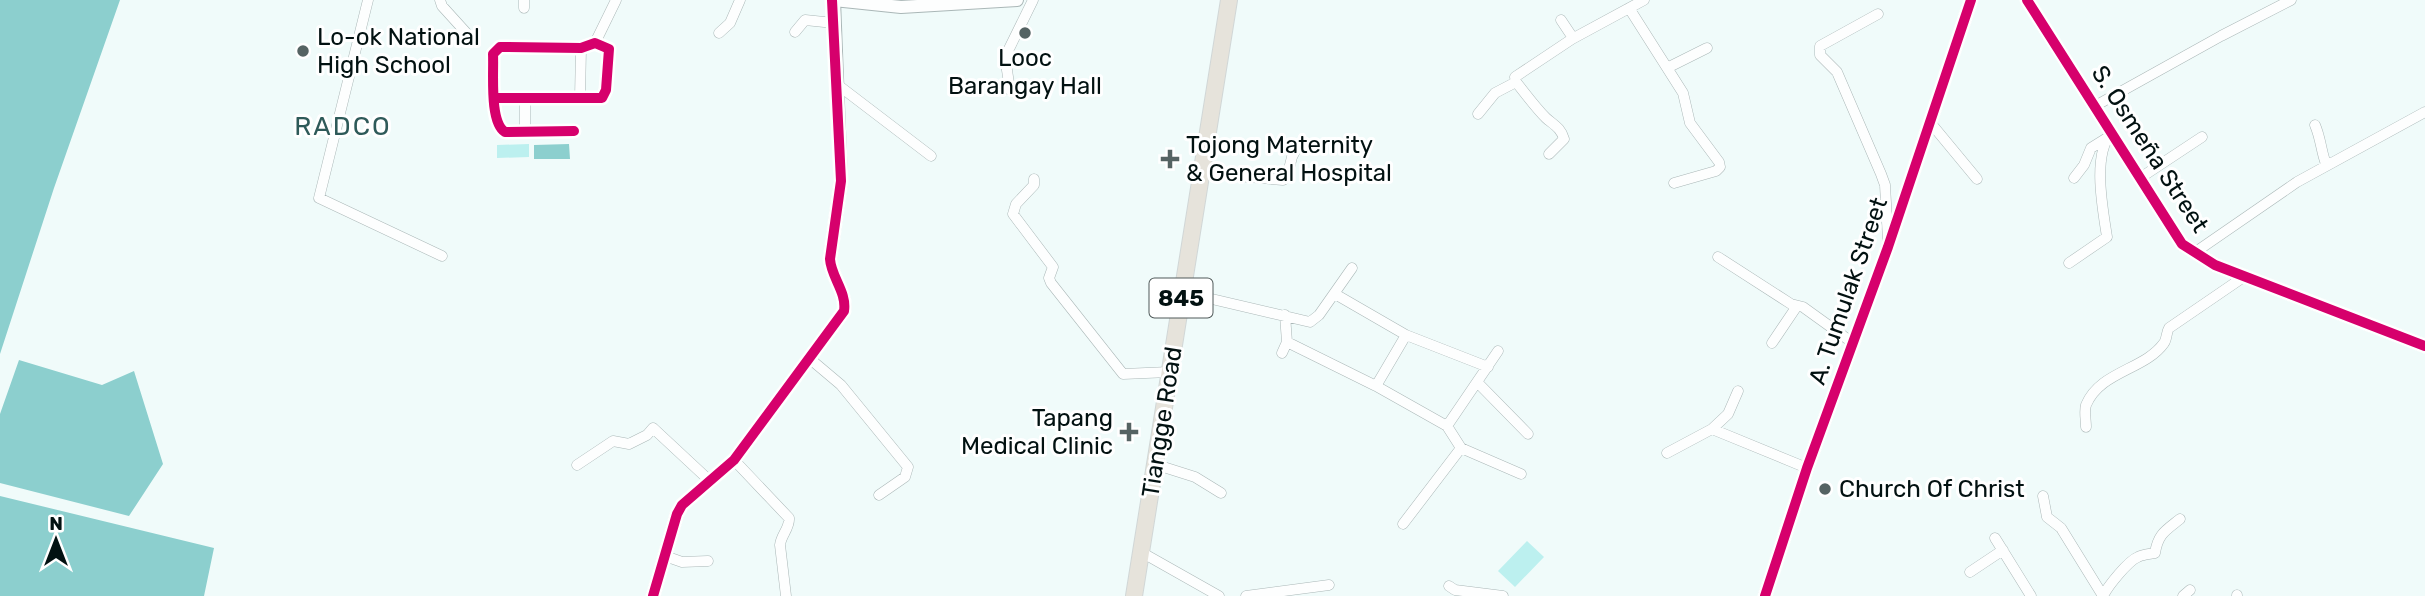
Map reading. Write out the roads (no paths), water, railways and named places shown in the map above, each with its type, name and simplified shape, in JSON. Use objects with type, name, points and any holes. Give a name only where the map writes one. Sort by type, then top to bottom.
[{"type":"main road","name":"Tiangge Road","points":[[1134,596],[1230,0]]},
{"type":"street","points":[[368,0],[319,198],[442,256]]},
{"type":"street","points":[[440,0],[442,6],[471,38]]},
{"type":"street","points":[[595,44],[616,0]]},
{"type":"street","points":[[719,33],[730,23],[740,0]]},
{"type":"street","points":[[653,596],[682,505],[734,460],[845,307],[845,300],[830,269],[841,181],[833,0],[901,8],[1017,0]]},
{"type":"street","points":[[1010,90],[1005,57],[1034,0]]},
{"type":"street","points":[[1549,153],[1564,139],[1563,135],[1515,78],[1573,38],[1644,0]]},
{"type":"street","name":"A. Tumulak Street","points":[[1766,596],[1807,468],[1888,247],[1971,0]]},
{"type":"street","name":"S. Osmeña Street","points":[[2027,0],[2095,106],[2109,136],[2177,236],[2194,253],[2215,265],[2425,346]]},
{"type":"street","points":[[2095,106],[2291,0]]},
{"type":"street","points":[[1629,8],[1683,93],[1690,123],[1719,163],[1720,167],[1716,171],[1674,183]]},
{"type":"street","points":[[1878,14],[1820,46],[1819,50],[1821,57],[1837,72],[1885,185],[1888,247]]},
{"type":"street","points":[[795,32],[805,20],[834,23]]},
{"type":"street","points":[[1561,20],[1573,38]]},
{"type":"street","points":[[494,98],[602,98],[605,95],[610,49],[595,44],[582,48],[500,47],[494,54],[494,98],[498,126],[505,132],[574,131]]},
{"type":"street","points":[[580,98],[582,48]]},
{"type":"street","points":[[1667,68],[1707,48]]},
{"type":"street","points":[[1478,114],[1496,93],[1516,82]]},
{"type":"street","points":[[838,85],[931,156]]},
{"type":"street","points":[[525,98],[525,131]]},
{"type":"street","points":[[2194,253],[2297,181],[2425,112]]},
{"type":"street","points":[[1929,121],[1977,180]]},
{"type":"street","points":[[2315,125],[2326,164]]},
{"type":"street","points":[[2074,178],[2084,165],[2091,148],[2109,136]]},
{"type":"street","points":[[2069,263],[2107,237],[2100,168],[2109,136]]},
{"type":"street","points":[[2140,178],[2202,137]]},
{"type":"street","points":[[1202,170],[1283,180],[1287,177],[1297,147]]},
{"type":"street","points":[[1034,179],[1034,185],[1016,204],[1013,214],[1054,267],[1049,278],[1051,283],[1121,372],[1169,372]]},
{"type":"street","points":[[1718,257],[1797,306],[1803,307],[1853,343]]},
{"type":"street","points":[[1182,292],[1314,321],[1352,268]]},
{"type":"street","points":[[2086,427],[2085,408],[2094,393],[2127,368],[2147,359],[2166,341],[2169,328],[2245,276]]},
{"type":"street","points":[[1335,294],[1406,335],[1488,366]]},
{"type":"street","points":[[1772,344],[1797,306]]},
{"type":"street","points":[[1282,353],[1287,342],[1285,315]]},
{"type":"street","points":[[1376,386],[1406,335]]},
{"type":"street","points":[[1287,342],[1376,386],[1447,426],[1461,448],[1521,474]]},
{"type":"street","points":[[1447,426],[1498,351]]},
{"type":"street","points":[[809,358],[841,385],[908,467],[905,477],[879,495]]},
{"type":"street","points":[[1478,382],[1528,434]]},
{"type":"street","points":[[1667,453],[1712,429],[1728,414],[1738,391]]},
{"type":"street","points":[[577,465],[613,441],[629,444],[647,435],[653,428],[711,482]]},
{"type":"street","points":[[1712,429],[1807,468]]},
{"type":"street","points":[[1403,524],[1461,448]]},
{"type":"street","points":[[734,460],[789,518],[780,545],[789,595]]},
{"type":"street","points":[[1154,464],[1195,477],[1221,493]]},
{"type":"street","points":[[2043,496],[2047,517],[2061,528],[2103,596],[2111,583],[2132,561],[2155,553],[2161,535],[2180,519]]},
{"type":"street","points":[[1995,538],[2031,596]]},
{"type":"street","points":[[1969,572],[2003,550]]},
{"type":"street","points":[[1141,552],[1219,596]]},
{"type":"street","points":[[666,556],[682,562],[708,561]]},
{"type":"street","points":[[1246,596],[1329,584]]},
{"type":"street","points":[[1449,586],[1455,590],[1503,596]]},
{"type":"place","name":"Looc Barangay Hall","points":[[1025,33]]},
{"type":"place","name":"Lo-ok National High School","points":[[303,51]]},
{"type":"place","name":"Tojong Maternity & General Hospital","points":[[1170,159]]},
{"type":"place","name":"Tapang Medical Clinic","points":[[1129,432]]},
{"type":"place","name":"Church Of Christ","points":[[1825,489]]},
{"type":"district","name":"RADCO","points":[[343,126]]}]
